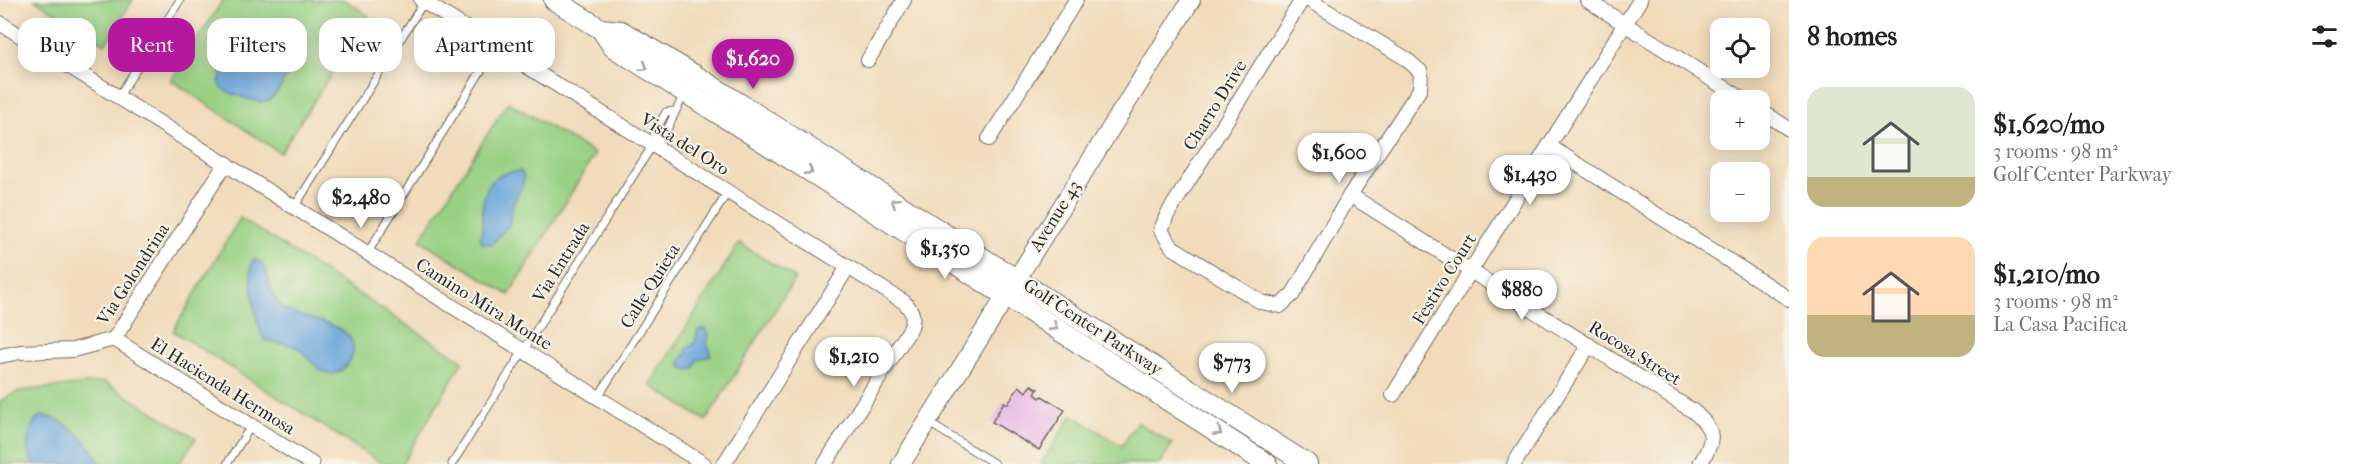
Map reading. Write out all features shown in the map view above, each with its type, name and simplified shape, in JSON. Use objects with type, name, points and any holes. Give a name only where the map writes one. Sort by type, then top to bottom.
[{"type":"main road","name":"Golf Center Parkway","points":[[554,0],[601,29],[621,31],[696,76],[1307,464]]},
{"type":"main road","name":"Golf Center Parkway","points":[[601,29],[612,47],[1267,464]]},
{"type":"street","points":[[868,60],[904,0]]},
{"type":"street","points":[[988,139],[1076,0]]},
{"type":"street","name":"Avenue 43","points":[[901,464],[1191,0]]},
{"type":"street","name":"Charro Drive","points":[[1302,0],[1167,215],[1161,230],[1172,247],[1261,302],[1280,306],[1293,294],[1350,195]]},
{"type":"street","points":[[1309,0],[1405,58],[1421,72],[1420,89],[1350,195]]},
{"type":"street","points":[[1587,0],[1728,90]]},
{"type":"street","name":"Festivo Court","points":[[1393,395],[1640,0]]},
{"type":"street","name":"Vista del Oro","points":[[422,1],[449,18]]},
{"type":"street","name":"Camino Mira Monte","points":[[0,23],[704,464]]},
{"type":"street","name":"Vista del Oro","points":[[538,72],[655,141],[728,192],[904,302],[913,314],[910,330],[825,464]]},
{"type":"street","points":[[1770,117],[1789,129]]},
{"type":"street","points":[[1549,146],[1789,299]]},
{"type":"street","name":"Via Golondrina","points":[[0,356],[20,352],[73,350],[114,339],[225,163]]},
{"type":"street","name":"Rocosa Street","points":[[1350,195],[1693,411],[1706,422],[1711,432],[1710,448],[1700,464]]},
{"type":"street","points":[[724,464],[848,267]]},
{"type":"street","name":"El Hacienda Hermosa","points":[[114,339],[312,464]]},
{"type":"street","points":[[1514,464],[1589,345]]},
{"type":"lane","points":[[119,96],[180,0]]},
{"type":"lane","points":[[295,206],[422,1]]},
{"type":"lane","points":[[368,252],[480,72]]},
{"type":"lane","name":"Via Entrada","points":[[452,464],[655,141],[654,133],[666,112],[674,111],[696,76]]},
{"type":"lane","name":"Calle Quieta","points":[[598,397],[728,192]]},
{"type":"lane","points":[[927,421],[995,464]]},
{"type":"lane","points":[[227,464],[251,426]]},
{"type":"green space","points":[[35,0],[133,0],[122,18],[108,18],[108,39],[105,44],[96,38],[96,18],[64,18]]},
{"type":"green space","points":[[223,0],[345,0],[369,16],[368,18],[319,18],[319,72],[333,72],[280,153],[171,80],[176,72],[195,72],[195,43],[207,25],[207,72],[307,72],[307,18],[211,18]]},
{"type":"green space","points":[[508,102],[595,154],[509,295],[420,240]]},
{"type":"green space","points":[[240,218],[463,361],[402,464],[383,464],[173,331]]},
{"type":"green space","points":[[739,243],[795,278],[706,421],[650,385]]},
{"type":"green space","points":[[104,382],[196,438],[179,464],[0,464],[0,401],[19,391]]},
{"type":"green space","points":[[1072,415],[1122,446],[1137,422],[1172,444],[1160,464],[1041,464]]},
{"type":"water","points":[[288,72],[277,92],[272,98],[263,102],[223,89],[219,82],[222,73]]},
{"type":"water","points":[[520,171],[524,177],[523,184],[512,206],[509,225],[492,244],[483,243],[480,237],[482,208],[489,185],[501,175]]},
{"type":"water","points":[[253,259],[264,267],[272,293],[282,307],[301,316],[326,323],[347,334],[352,342],[353,353],[348,363],[340,371],[333,374],[321,371],[296,347],[265,340],[258,324],[253,300],[251,266]]},
{"type":"water","points":[[705,329],[709,335],[707,345],[710,349],[710,356],[697,360],[694,369],[688,370],[681,367],[680,363],[687,349],[695,343],[698,330]]},
{"type":"water","points":[[40,416],[58,421],[76,432],[100,464],[35,464],[29,453],[28,440],[32,426]]},
{"type":"building","points":[[1031,385],[1038,389],[1035,394],[1040,398],[1042,396],[1065,410],[1039,450],[992,422],[1004,402],[1008,404],[1019,386],[1026,392]]}]
